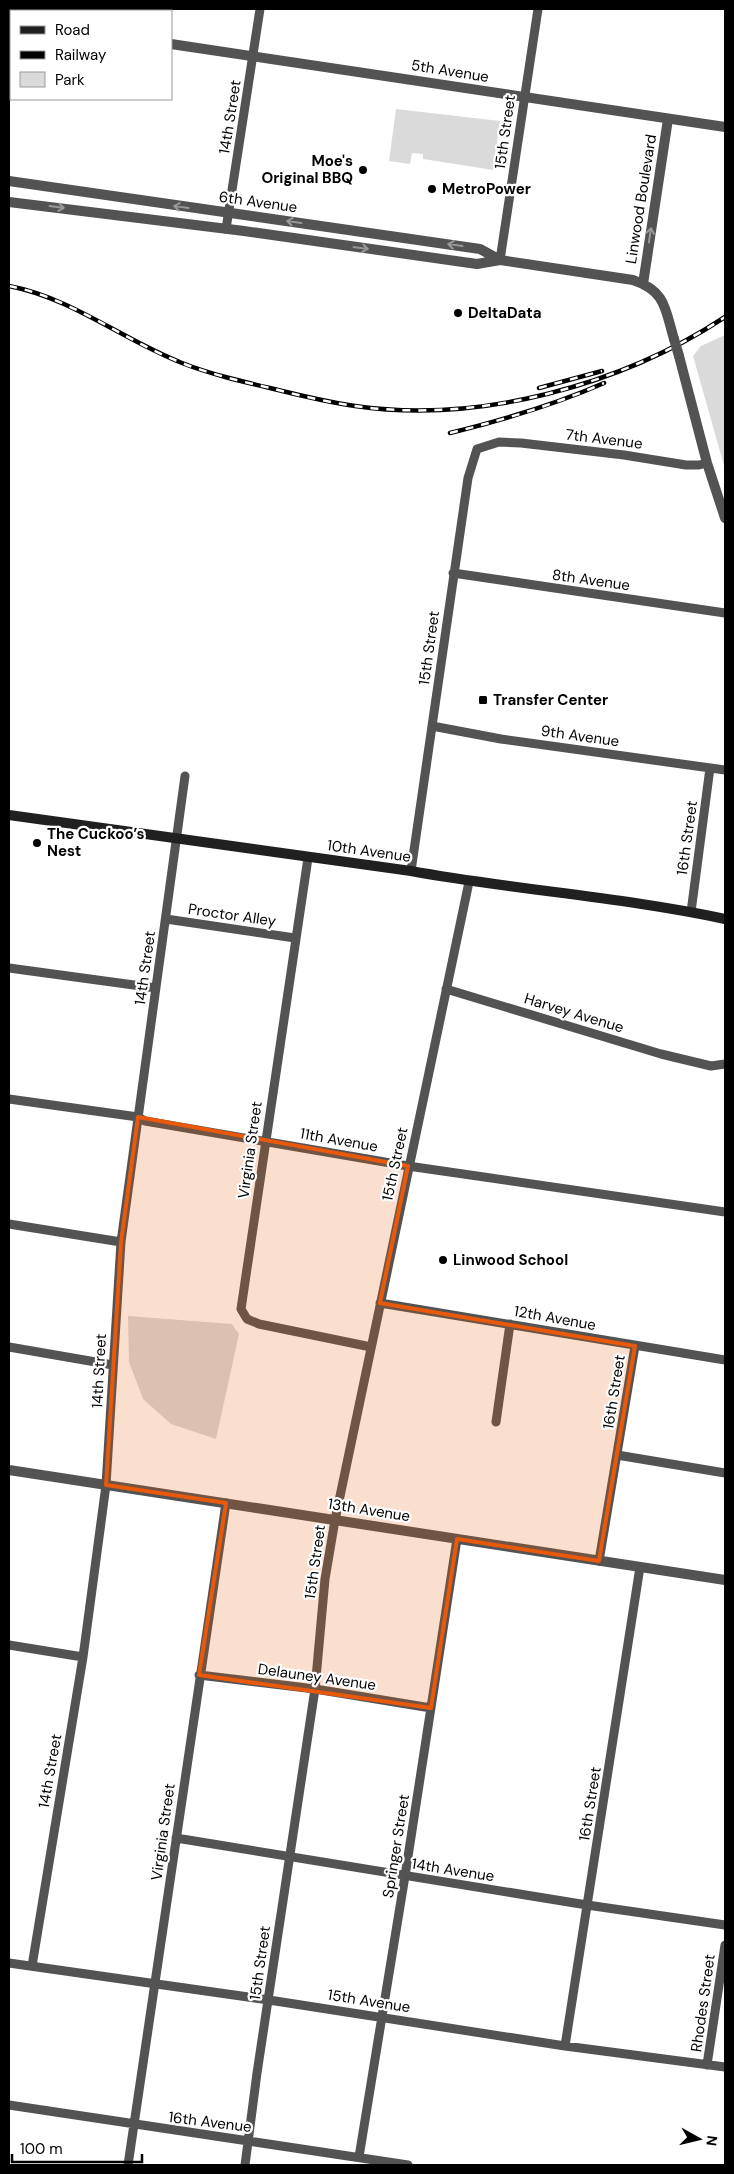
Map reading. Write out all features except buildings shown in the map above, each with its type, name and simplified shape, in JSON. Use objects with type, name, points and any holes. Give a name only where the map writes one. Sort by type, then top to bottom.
[{"type":"main road","name":"10th Avenue","points":[[9,816],[177,838],[469,882],[691,912],[725,919]]},
{"type":"street","name":"14th Street","points":[[226,229],[260,9]]},
{"type":"street","name":"15th Street","points":[[500,260],[538,9]]},
{"type":"street","name":"5th Avenue","points":[[172,44],[725,127]]},
{"type":"street","name":"Linwood Boulevard","points":[[643,284],[668,119]]},
{"type":"street","name":"6th Avenue","points":[[9,181],[480,249],[500,260]]},
{"type":"street","name":"6th Avenue","points":[[9,202],[226,229],[477,264],[500,260],[634,280],[654,290],[663,304],[679,356],[707,463]]},
{"type":"street","name":"15th Street","points":[[411,872],[468,478],[477,449],[496,443]]},
{"type":"street","name":"7th Avenue","points":[[496,443],[521,443],[558,447],[686,465],[707,463]]},
{"type":"street","points":[[707,463],[725,518]]},
{"type":"street","name":"8th Avenue","points":[[454,573],[725,613]]},
{"type":"street","name":"9th Avenue","points":[[432,726],[501,739],[725,770]]},
{"type":"street","name":"16th Street","points":[[691,912],[710,768]]},
{"type":"street","name":"14th Street","points":[[32,1966],[83,1657],[106,1485],[121,1242],[185,776]]},
{"type":"street","name":"Virginia Street","points":[[308,858],[242,1298],[242,1314],[247,1319],[259,1324],[370,1347]]},
{"type":"street","name":"15th Street","points":[[245,2165],[314,1689],[325,1580],[335,1520],[469,882]]},
{"type":"street","name":"Proctor Alley","points":[[166,919],[295,938]]},
{"type":"street","points":[[9,968],[156,988]]},
{"type":"street","name":"Harvey Avenue","points":[[446,989],[695,1062],[711,1066],[725,1064]]},
{"type":"street","name":"11th Avenue","points":[[9,1098],[138,1117],[145,1121],[408,1166],[725,1212]]},
{"type":"street","points":[[9,1224],[121,1242]]},
{"type":"street","name":"12th Avenue","points":[[380,1303],[725,1360]]},
{"type":"street","points":[[496,1422],[510,1324]]},
{"type":"street","name":"16th Street","points":[[599,1561],[635,1346]]},
{"type":"street","points":[[9,1347],[113,1365]]},
{"type":"street","points":[[617,1455],[725,1473]]},
{"type":"street","name":"13th Avenue","points":[[9,1470],[725,1580]]},
{"type":"street","name":"Virginia Street","points":[[128,2165],[199,1675],[226,1503]]},
{"type":"street","name":"Springer Street","points":[[359,2156],[383,2016],[457,1539]]},
{"type":"street","name":"16th Street","points":[[565,2046],[640,1567]]},
{"type":"street","points":[[9,1645],[83,1657]]},
{"type":"street","name":"Delauney Avenue","points":[[199,1675],[314,1689],[431,1708]]},
{"type":"street","name":"14th Avenue","points":[[176,1838],[289,1858],[725,1925]]},
{"type":"street","name":"Rhodes Street","points":[[707,2065],[725,1945]]},
{"type":"street","name":"15th Avenue","points":[[9,1963],[383,2016],[565,2046],[725,2067]]},
{"type":"street","name":"16th Avenue","points":[[9,2106],[134,2126],[359,2156],[408,2165]]},
{"type":"highlighted area","points":[[138,1117],[408,1166],[380,1303],[635,1346],[599,1561],[457,1539],[431,1708],[199,1675],[226,1503],[106,1485],[121,1242]]},
{"type":"green space","points":[[396,109],[500,121],[493,170],[423,159],[423,154],[412,153],[410,164],[389,161]]},
{"type":"green space","points":[[725,335],[725,469],[693,356],[701,346]]},
{"type":"green space","points":[[128,1316],[232,1324],[239,1334],[216,1439],[171,1424],[143,1399],[129,1362]]},
{"type":"railway","points":[[9,286],[54,300],[160,354],[203,371],[323,400],[355,406],[402,410],[451,409],[499,404],[548,394],[595,380],[641,362],[685,341],[725,317]]},
{"type":"railway","points":[[539,388],[602,371]]},
{"type":"railway","points":[[450,433],[528,411],[604,383]]},
{"type":"place","name":"Moe's Original BBQ","points":[[363,170]]},
{"type":"place","name":"MetroPower","points":[[432,189]]},
{"type":"place","name":"DeltaData","points":[[458,313]]},
{"type":"place","name":"Transfer Center","points":[[483,700]]},
{"type":"place","name":"The Cuckoo’s Nest","points":[[37,843]]},
{"type":"place","name":"Linwood School","points":[[443,1260]]}]
